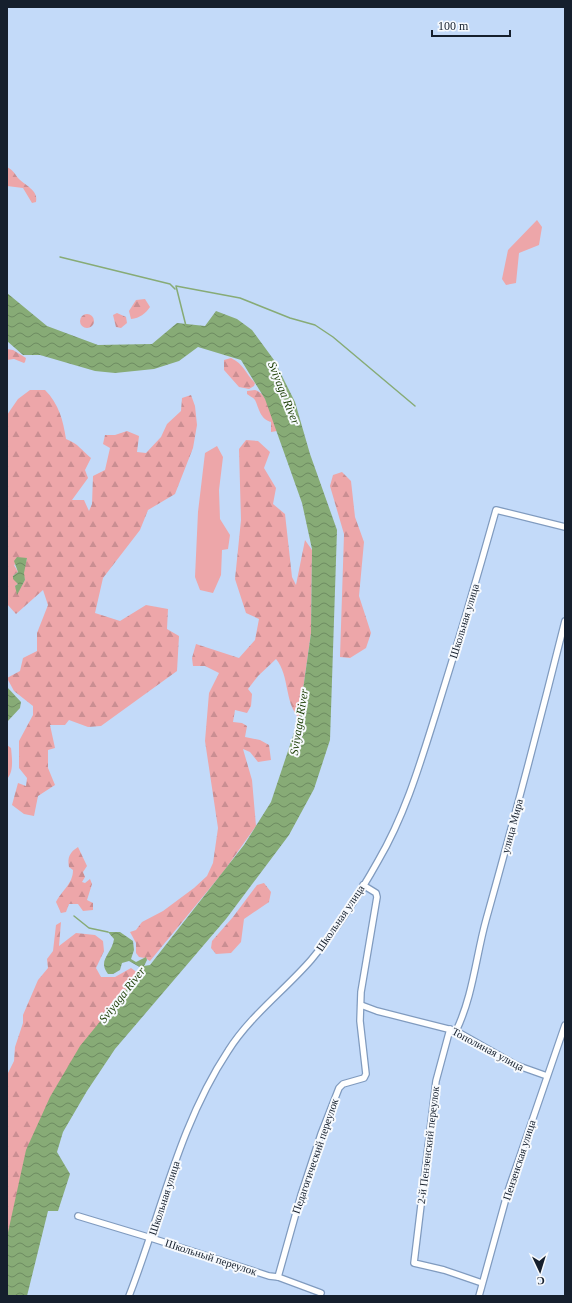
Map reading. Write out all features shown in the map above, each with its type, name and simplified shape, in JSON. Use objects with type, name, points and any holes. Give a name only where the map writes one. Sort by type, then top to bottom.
[{"type":"street","name":"Школьная улица","points":[[129,1296],[151,1238],[185,1133],[208,1083],[228,1050],[245,1027],[314,955],[328,938],[381,855],[410,792],[464,623],[496,510],[565,527]]},
{"type":"street","name":"улица Мира","points":[[453,1030],[462,1017],[475,972],[484,929],[565,621]]},
{"type":"street","points":[[361,1004],[361,992],[377,897],[376,893],[363,884]]},
{"type":"street","name":"Тополиная улица","points":[[361,1004],[377,1011],[453,1030],[516,1065],[547,1076]]},
{"type":"street","name":"Педагогический переулок","points":[[278,1277],[301,1195],[321,1134],[339,1088],[343,1084],[364,1078],[366,1074],[360,1021],[361,1004]]},
{"type":"street","name":"Пензенская улица","points":[[479,1296],[508,1191],[565,1025]]},
{"type":"street","name":"2-й Пензенский переулок","points":[[453,1030],[436,1081],[414,1263],[444,1270],[482,1283]]},
{"type":"street","name":"Школьный переулок","points":[[78,1216],[269,1276],[278,1277],[321,1293]]},
{"type":"green space","points":[[7,167],[33,191],[36,202],[32,203],[23,188],[7,186]]},
{"type":"green space","points":[[537,220],[542,227],[539,245],[519,253],[516,283],[506,285],[502,279],[508,250]]},
{"type":"green space","points":[[145,299],[150,307],[142,315],[131,319],[129,311],[136,300]]},
{"type":"green space","points":[[117,313],[126,317],[127,323],[121,328],[116,327],[113,315]]},
{"type":"green space","points":[[87,314],[92,316],[94,321],[92,326],[87,328],[82,326],[80,321],[82,316]]},
{"type":"green space","points":[[7,349],[13,350],[26,358],[25,362],[24,363],[14,359],[7,360]]},
{"type":"green space","points":[[231,358],[242,366],[255,383],[254,386],[249,389],[239,387],[224,370],[224,360]]},
{"type":"green space","points":[[30,390],[45,390],[54,401],[60,413],[66,439],[77,445],[91,458],[85,470],[88,478],[72,500],[84,500],[89,511],[92,504],[93,476],[105,470],[110,448],[103,444],[105,435],[115,435],[127,431],[139,436],[137,452],[146,453],[161,437],[167,424],[181,411],[182,398],[191,395],[195,406],[197,425],[193,448],[175,494],[148,510],[140,530],[103,578],[95,613],[120,621],[146,605],[168,609],[167,629],[179,636],[177,671],[101,726],[88,727],[69,720],[65,725],[50,725],[55,748],[48,750],[48,768],[55,785],[38,796],[34,816],[24,814],[12,805],[18,783],[26,786],[27,778],[19,768],[19,741],[33,715],[33,706],[14,691],[7,678],[20,671],[23,658],[37,651],[37,633],[48,605],[43,590],[16,614],[7,604],[7,415],[18,399]],"holes":[[[27,558],[23,573],[25,580],[18,592],[15,586],[18,584],[13,576],[18,572],[14,565]]]},
{"type":"green space","points":[[255,390],[263,396],[266,401],[277,431],[271,432],[271,422],[267,421],[262,416],[255,400],[247,394],[247,391]]},
{"type":"green space","points":[[246,440],[258,441],[270,452],[264,468],[276,488],[273,504],[285,514],[292,577],[296,585],[305,540],[312,550],[311,633],[299,718],[294,712],[283,673],[276,659],[258,676],[248,689],[252,694],[251,706],[247,713],[235,710],[233,722],[242,723],[247,726],[245,737],[260,740],[269,745],[271,760],[258,762],[250,752],[243,749],[252,780],[256,826],[224,871],[150,961],[139,957],[136,953],[136,943],[130,932],[136,930],[142,922],[163,911],[194,888],[207,876],[213,863],[218,828],[205,741],[209,693],[219,673],[205,666],[193,666],[192,658],[196,644],[239,658],[255,640],[259,619],[246,613],[235,579],[241,520],[239,449]]},
{"type":"green space","points":[[217,446],[223,457],[219,490],[220,519],[230,535],[228,549],[222,550],[221,575],[213,593],[200,590],[195,577],[198,512],[205,453]]},
{"type":"green space","points":[[342,472],[351,481],[355,517],[364,542],[359,596],[371,633],[366,648],[350,658],[340,657],[344,534],[330,486],[333,475]]},
{"type":"green space","points":[[7,745],[11,748],[12,769],[7,779]]},
{"type":"green space","points":[[78,847],[87,866],[83,872],[85,877],[82,882],[85,883],[90,879],[92,884],[87,900],[93,903],[93,910],[83,911],[78,904],[69,904],[66,912],[61,913],[56,902],[73,875],[73,870],[69,867],[68,860],[71,853]]},
{"type":"green space","points":[[264,883],[271,892],[269,902],[244,919],[241,942],[231,953],[216,954],[211,948],[212,941],[233,917],[257,885]]},
{"type":"green space","points":[[61,922],[59,946],[76,933],[95,935],[103,941],[104,951],[96,968],[101,977],[115,977],[131,968],[138,973],[68,1073],[7,1245],[7,1075],[14,1061],[15,1047],[23,1023],[23,1015],[38,980],[48,968],[47,959],[53,951],[56,925]]},
{"type":"water","name":"Sviyaga River","points":[[7,293],[47,326],[98,345],[152,344],[177,323],[205,326],[216,311],[237,319],[252,330],[274,360],[295,402],[310,454],[337,530],[330,740],[314,789],[289,835],[226,919],[115,1049],[87,1091],[63,1132],[57,1152],[70,1174],[58,1211],[48,1211],[27,1296],[7,1296],[7,1237],[26,1150],[50,1097],[80,1046],[143,969],[129,961],[122,963],[120,970],[113,974],[108,974],[104,965],[114,939],[108,932],[120,932],[133,941],[134,950],[131,959],[136,962],[146,957],[147,960],[144,966],[150,965],[244,845],[271,802],[299,718],[311,633],[312,549],[302,503],[265,399],[241,360],[198,347],[179,361],[154,369],[115,373],[95,371],[40,355],[23,355],[7,341]]},
{"type":"water","points":[[17,557],[27,558],[24,573],[25,580],[17,595],[15,586],[18,584],[13,579],[13,576],[18,572],[14,561]]},
{"type":"water","points":[[7,687],[21,702],[20,708],[7,722]]},
{"type":"waterway","points":[[60,257],[170,284],[175,289]]},
{"type":"waterway","points":[[186,326],[176,286],[240,298],[290,318],[315,325],[333,337],[415,406]]},
{"type":"waterway","points":[[74,916],[89,928],[108,932]]}]
